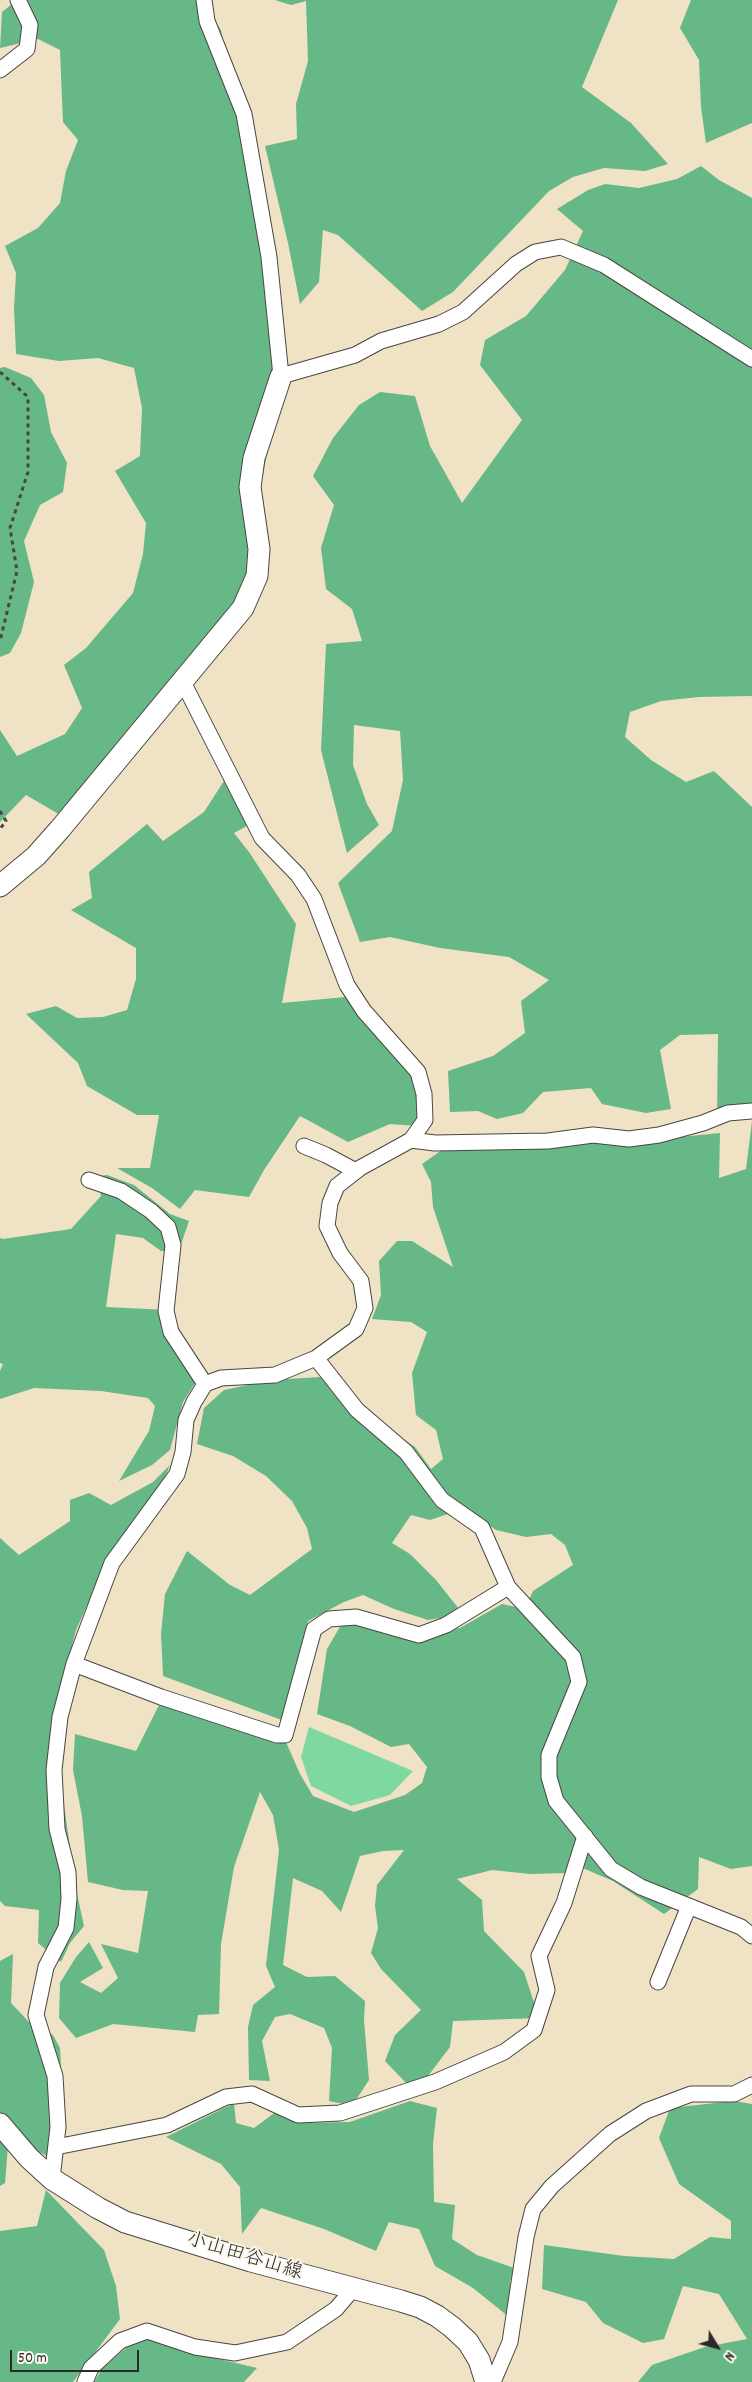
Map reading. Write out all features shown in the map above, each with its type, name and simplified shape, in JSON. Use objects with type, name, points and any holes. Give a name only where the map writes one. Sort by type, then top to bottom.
[{"type":"street","points":[[0,70],[27,49],[30,25],[18,0]]},
{"type":"street","points":[[0,886],[36,856],[183,682],[243,608],[257,576],[259,549],[250,487],[254,458],[281,376],[269,257],[244,114],[207,20],[204,0]]},
{"type":"street","points":[[281,376],[354,355],[381,341],[447,320],[464,312],[516,264],[536,252],[561,247],[604,265],[752,359]]},
{"type":"street","points":[[52,2179],[58,2127],[55,2076],[36,2015],[46,1966],[66,1928],[69,1899],[68,1872],[57,1829],[54,1770],[60,1717],[74,1664],[112,1563],[177,1474],[183,1452],[186,1420],[205,1384],[221,1378],[275,1375],[316,1358],[356,1329],[365,1308],[361,1281],[340,1253],[328,1226],[330,1203],[337,1186],[356,1171],[411,1140],[425,1120],[424,1094],[418,1072],[364,1011],[347,985],[314,899],[298,875],[262,838],[183,682]]},
{"type":"street","points":[[411,1140],[435,1143],[538,1141],[593,1135],[629,1139],[659,1135],[703,1123],[728,1113],[752,1111]]},
{"type":"street","points":[[304,1146],[356,1171]]},
{"type":"street","points":[[89,1180],[121,1191],[151,1211],[168,1227],[172,1245],[166,1311],[171,1332],[205,1384]]},
{"type":"street","points":[[316,1358],[357,1410],[406,1452],[442,1500],[482,1528],[508,1586],[573,1657],[579,1682],[549,1755],[548,1777],[556,1801],[611,1869],[641,1887],[741,1927],[752,1936]]},
{"type":"street","points":[[74,1664],[161,1697],[277,1735],[285,1735],[314,1630],[329,1619],[356,1617],[419,1635],[446,1625],[508,1586]]},
{"type":"street","points":[[56,2147],[167,2125],[226,2097],[252,2094],[298,2115],[340,2113],[434,2082],[504,2052],[534,2030],[547,1990],[539,1956],[564,1903],[585,1836]]},
{"type":"street","points":[[658,1982],[689,1906]]},
{"type":"street","points":[[493,2382],[510,2342],[532,2209],[552,2186],[610,2134],[646,2110],[691,2094],[734,2094],[752,2085]]},
{"type":"street","name":"小山田谷山線","points":[[0,2124],[29,2158],[52,2179],[98,2208],[125,2222],[251,2261],[420,2307],[437,2316],[468,2342],[479,2360],[486,2382]]},
{"type":"street","points":[[85,2382],[91,2368],[120,2340],[147,2331],[195,2347],[235,2353],[287,2342],[336,2309],[353,2289]]},
{"type":"path","points":[[0,372],[28,397],[28,472],[10,528],[17,571],[0,641]]},
{"type":"path","points":[[0,812],[6,821],[0,829]]},
{"type":"green space","points":[[17,0],[200,0],[221,30],[270,305],[276,409],[252,530],[253,583],[62,816],[26,795],[0,822],[0,730],[17,756],[65,734],[82,708],[64,665],[86,648],[133,593],[143,554],[146,523],[115,471],[140,456],[142,408],[134,368],[98,358],[59,361],[16,354],[14,309],[16,273],[5,246],[38,228],[60,203],[66,171],[78,140],[63,122],[60,50],[38,39],[0,48],[2,12]]},
{"type":"green space","points":[[275,0],[618,0],[582,87],[631,123],[668,164],[645,171],[604,168],[573,177],[549,191],[453,292],[422,311],[338,235],[323,230],[319,282],[300,304],[265,146],[297,139],[296,104],[308,61],[306,1],[291,5]]},
{"type":"green space","points":[[691,0],[752,0],[752,123],[706,143],[701,107],[699,60],[680,28]]},
{"type":"green space","points":[[701,166],[719,180],[752,198],[752,696],[699,697],[661,701],[630,712],[625,737],[651,760],[686,782],[714,771],[752,807],[752,1111],[717,1118],[718,1034],[680,1035],[660,1050],[671,1109],[646,1113],[602,1104],[591,1088],[543,1092],[523,1113],[497,1119],[478,1111],[450,1112],[448,1071],[493,1056],[525,1033],[521,1001],[549,980],[509,957],[440,948],[390,937],[360,942],[338,883],[392,831],[403,780],[400,731],[354,725],[353,765],[367,804],[379,825],[347,853],[321,750],[326,644],[362,641],[352,609],[326,589],[321,548],[334,505],[313,476],[333,438],[359,405],[380,392],[415,396],[430,446],[462,503],[522,420],[480,365],[485,340],[526,316],[565,270],[583,231],[557,209],[588,190],[605,184],[639,188],[677,179]]},
{"type":"green space","points":[[5,367],[31,378],[44,395],[51,432],[67,463],[63,492],[40,505],[24,541],[34,582],[21,633],[10,653],[0,657],[0,368]]},
{"type":"green space","points":[[231,770],[258,820],[234,833],[249,852],[296,924],[282,1003],[356,996],[425,1076],[417,1126],[390,1124],[348,1142],[300,1116],[264,1170],[249,1197],[195,1190],[180,1209],[152,1188],[117,1168],[150,1168],[159,1115],[137,1115],[87,1086],[78,1063],[26,1014],[56,1006],[77,1018],[103,1017],[127,1010],[136,979],[136,948],[71,910],[92,898],[89,872],[147,824],[163,841],[204,812]]},
{"type":"green space","points":[[752,1121],[752,1866],[731,1869],[699,1857],[698,1889],[664,1914],[613,1881],[578,1866],[569,1873],[530,1874],[492,1870],[457,1879],[482,1900],[484,1931],[524,1972],[539,2018],[453,2021],[450,2047],[428,2076],[408,2085],[385,2061],[395,2035],[421,2010],[381,1969],[371,1953],[378,1928],[375,1906],[377,1885],[404,1850],[383,1851],[360,1856],[341,1912],[322,1891],[293,1878],[283,1965],[307,1977],[335,1976],[365,2001],[364,2020],[369,2080],[352,2106],[329,2101],[332,2048],[324,2028],[290,2014],[275,2017],[262,2041],[270,2081],[249,2080],[248,2027],[253,2005],[275,1987],[266,1966],[279,1850],[273,1815],[260,1792],[234,1867],[221,1944],[219,2014],[198,2015],[195,2032],[113,2024],[76,2038],[59,2018],[60,1983],[76,1957],[89,1942],[103,1968],[80,1982],[101,1993],[118,1978],[101,1944],[138,1953],[148,1891],[123,1890],[88,1882],[82,1816],[73,1770],[75,1734],[136,1751],[161,1701],[286,1742],[300,1774],[313,1796],[354,1812],[405,1795],[422,1783],[427,1767],[409,1744],[391,1747],[350,1726],[317,1714],[327,1649],[341,1625],[370,1623],[420,1634],[460,1628],[502,1604],[525,1609],[533,1591],[573,1565],[565,1545],[551,1534],[526,1537],[496,1530],[466,1508],[430,1520],[411,1515],[392,1543],[410,1554],[436,1580],[463,1614],[428,1620],[394,1609],[363,1595],[344,1602],[308,1621],[287,1722],[163,1676],[161,1634],[165,1594],[187,1551],[230,1585],[250,1595],[312,1549],[307,1528],[292,1501],[266,1476],[233,1456],[197,1444],[204,1408],[224,1390],[272,1380],[320,1377],[335,1385],[375,1420],[415,1447],[431,1469],[443,1459],[436,1430],[416,1415],[412,1373],[427,1332],[411,1322],[372,1319],[381,1295],[379,1261],[397,1241],[412,1241],[453,1267],[433,1207],[431,1182],[422,1164],[456,1140],[571,1136],[606,1129],[623,1133],[680,1137],[720,1133],[719,1178],[746,1169]]},
{"type":"green space","points":[[107,1175],[134,1185],[170,1214],[189,1221],[179,1250],[161,1251],[143,1238],[116,1234],[106,1307],[168,1310],[194,1356],[195,1383],[183,1402],[170,1450],[152,1465],[119,1481],[149,1431],[155,1406],[148,1398],[101,1391],[34,1388],[0,1399],[0,1371],[3,1364],[0,1363],[0,1238],[71,1229],[101,1196],[98,1176]]},
{"type":"green space","points":[[170,1465],[154,1504],[109,1557],[76,1630],[52,1722],[76,1889],[84,1926],[70,1943],[61,1962],[38,1943],[39,1910],[5,1906],[0,1901],[0,1538],[19,1555],[70,1521],[70,1500],[89,1493],[111,1505],[153,1482]]},
{"type":"green space","points":[[309,1727],[413,1771],[390,1795],[351,1806],[311,1786],[301,1757]]},
{"type":"green space","points":[[13,1954],[11,2003],[29,2022],[53,2035],[60,2048],[65,2144],[61,2163],[35,2150],[8,2146],[5,2183],[0,2186],[0,1961]]},
{"type":"green space","points":[[410,2101],[437,2108],[433,2144],[434,2202],[455,2205],[452,2239],[477,2255],[514,2268],[510,2282],[514,2321],[473,2288],[435,2266],[419,2229],[389,2222],[376,2251],[324,2229],[261,2208],[242,2234],[240,2187],[221,2164],[166,2137],[234,2103],[236,2123],[254,2128],[277,2111],[300,2123],[350,2122]]},
{"type":"green space","points":[[734,2101],[752,2104],[752,2382],[638,2382],[652,2365],[705,2347],[747,2339],[719,2294],[683,2286],[664,2339],[643,2343],[603,2323],[586,2302],[542,2289],[544,2245],[624,2256],[674,2259],[710,2237],[731,2239],[731,2221],[679,2184],[659,2138],[670,2108]]},
{"type":"green space","points":[[46,2190],[104,2250],[116,2286],[120,2319],[73,2382],[0,2382],[0,2231],[37,2226]]},
{"type":"green space","points":[[152,2337],[185,2351],[257,2368],[244,2382],[94,2382],[102,2369],[129,2345]]}]
